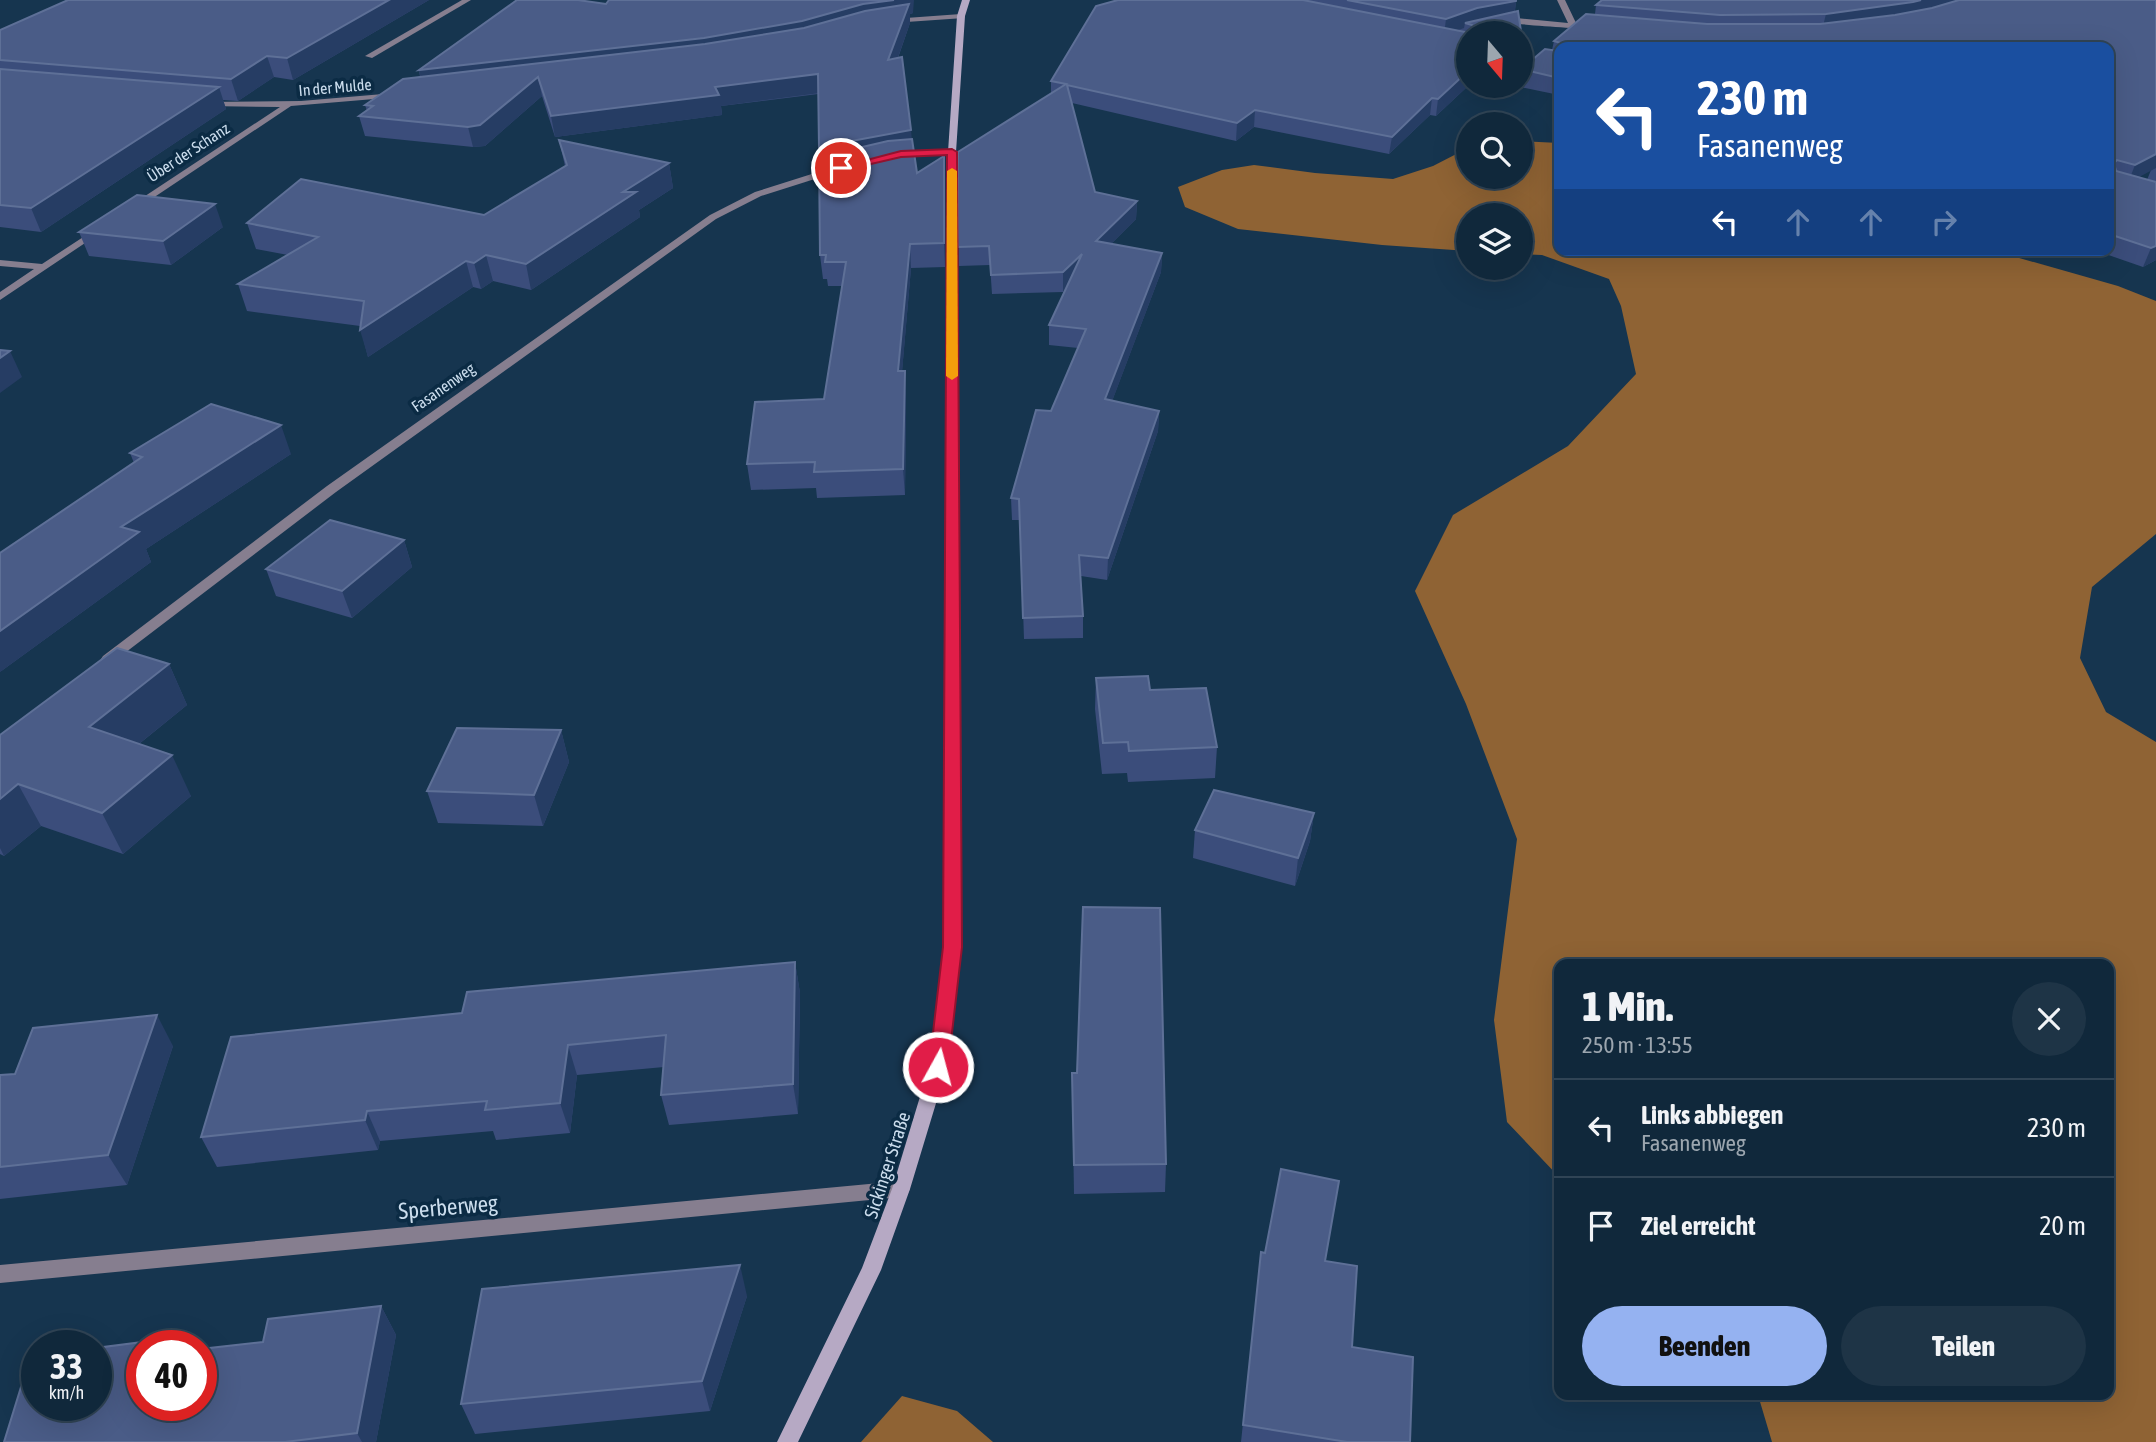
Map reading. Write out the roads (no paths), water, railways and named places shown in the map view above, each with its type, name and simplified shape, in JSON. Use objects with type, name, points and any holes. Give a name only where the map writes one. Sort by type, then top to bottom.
[{"type":"street","points":[[369,56],[467,0]]},
{"type":"street","name":"Sickinger Straße","points":[[787,1442],[871,1270],[901,1189],[938,1067],[952,947],[952,152],[961,16],[966,0]]},
{"type":"street","points":[[1561,0],[1573,25]]},
{"type":"street","points":[[886,22],[907,18],[961,16]]},
{"type":"street","points":[[1506,21],[1528,21]]},
{"type":"street","points":[[1533,21],[1600,28]]},
{"type":"street","points":[[1533,59],[1554,63]]},
{"type":"street","name":"In der Mulde","points":[[199,104],[288,105],[408,94]]},
{"type":"street","name":"Über der Schanz","points":[[125,213],[288,105]]},
{"type":"street","points":[[890,157],[952,152]]},
{"type":"street","name":"Fasanenweg","points":[[96,669],[203,584],[407,432],[713,217],[758,194],[853,165]]},
{"type":"street","points":[[0,297],[101,228]]},
{"type":"street","points":[[0,262],[43,267]]},
{"type":"street","name":"Sperberweg","points":[[0,1274],[901,1189]]}]
